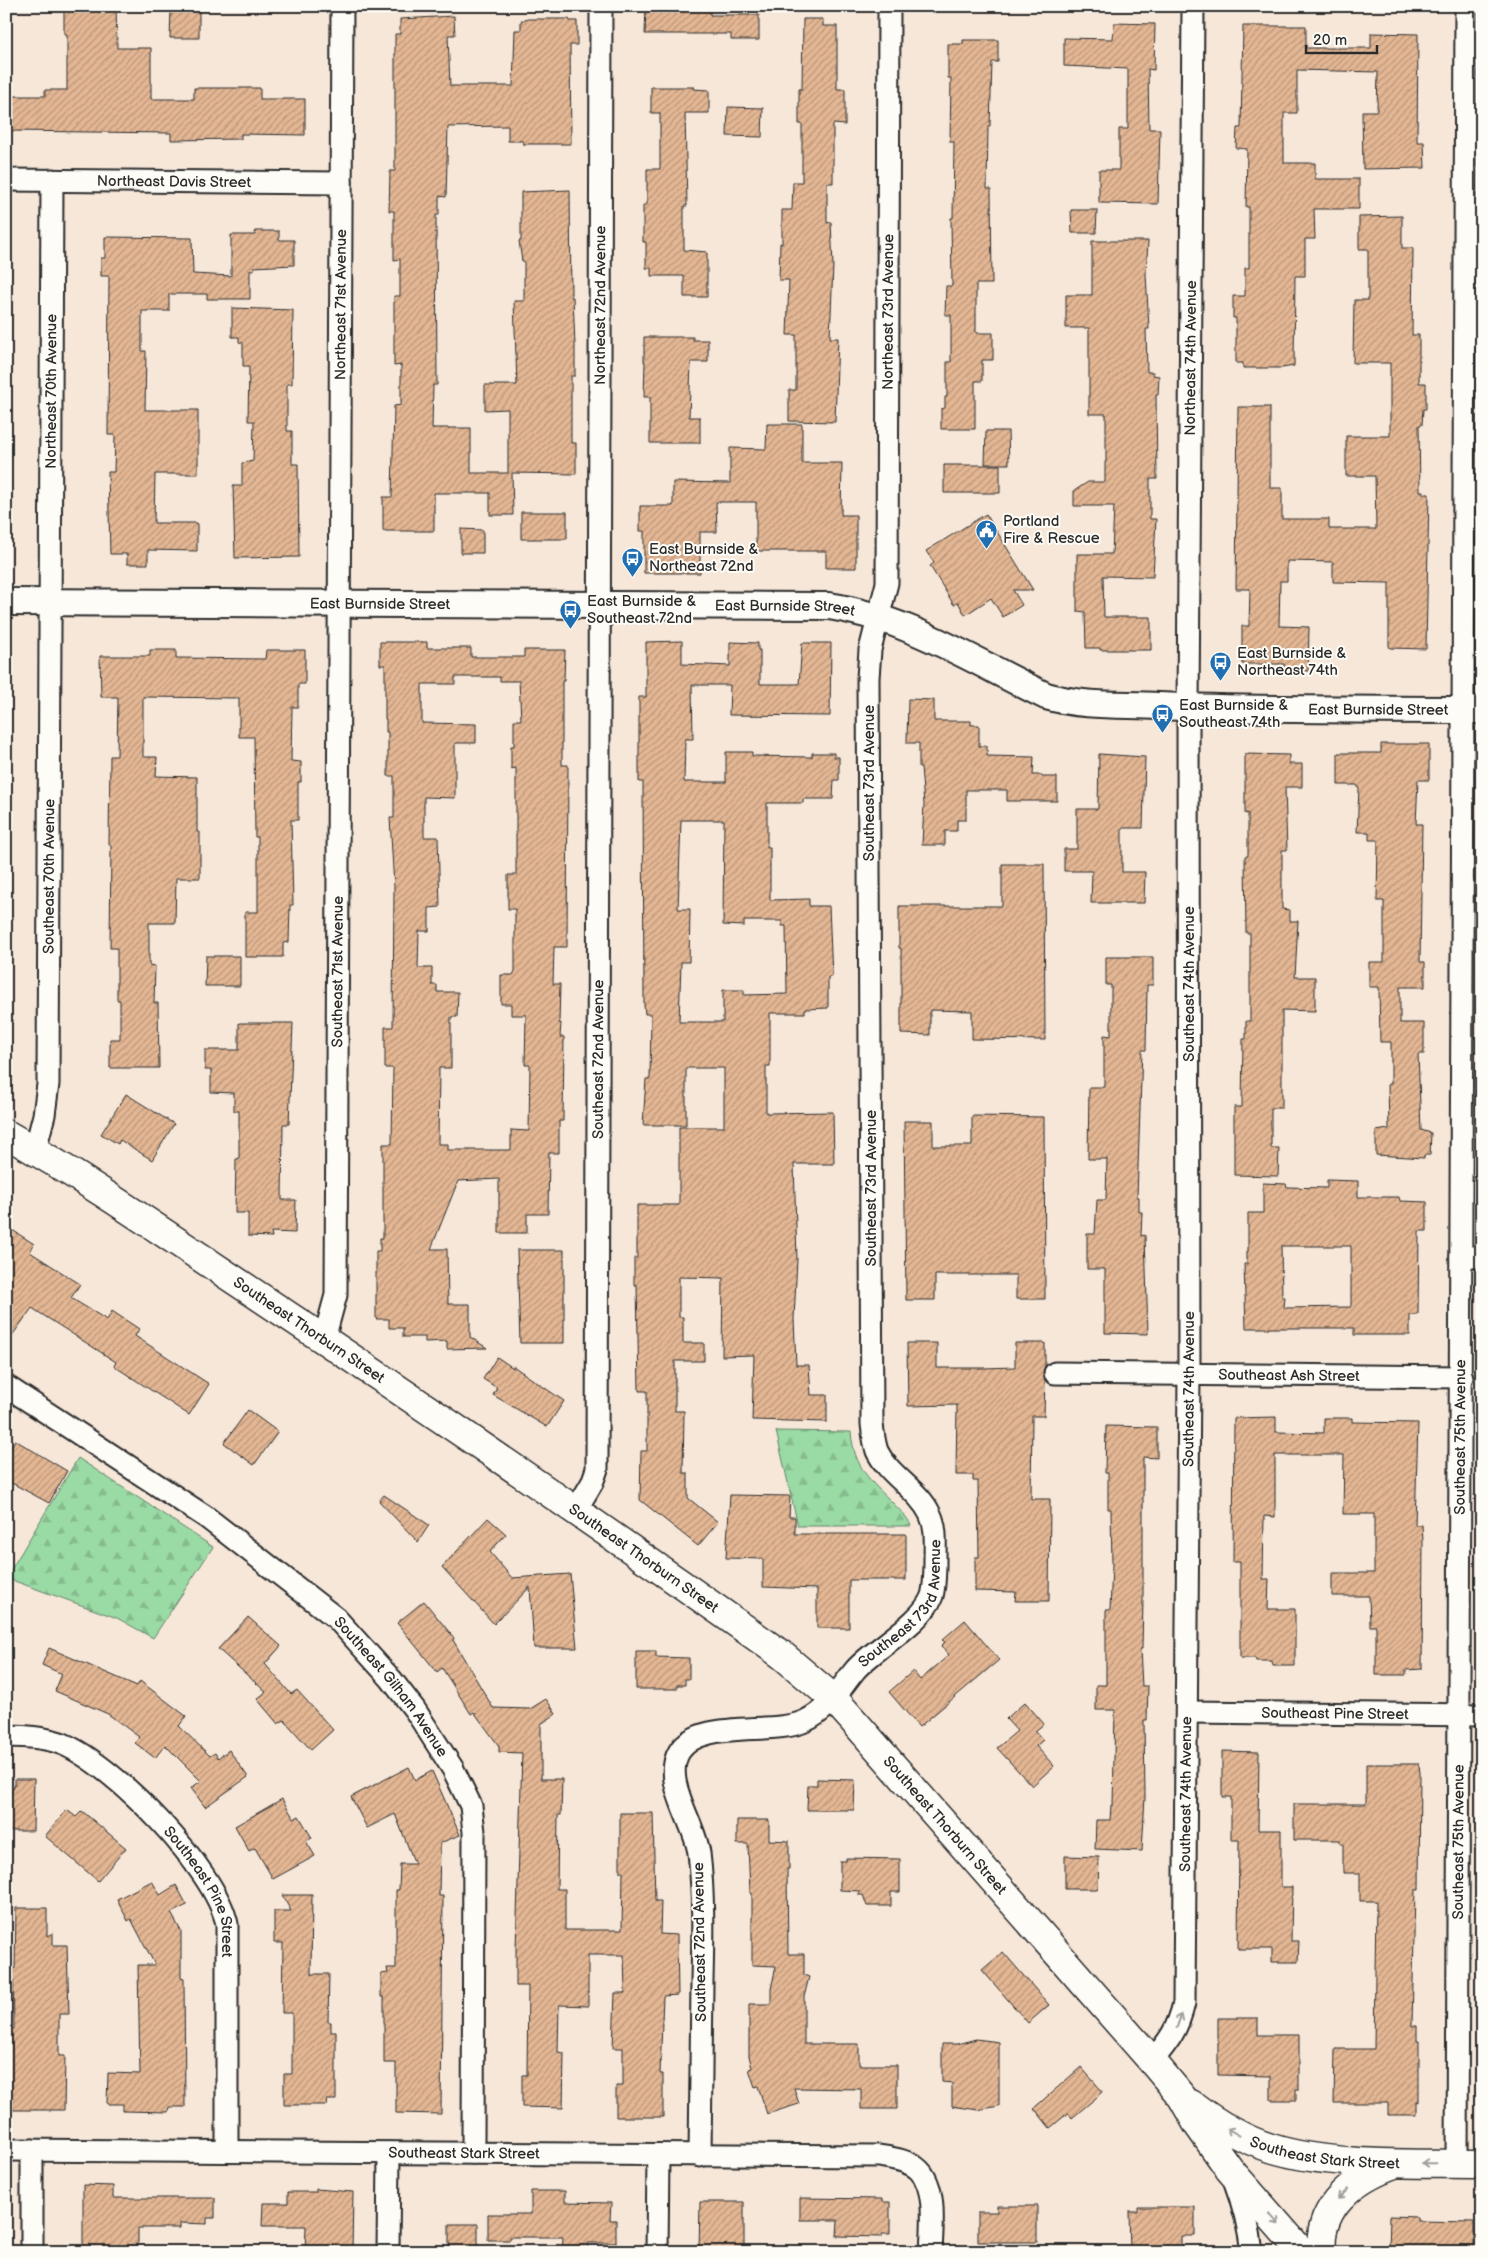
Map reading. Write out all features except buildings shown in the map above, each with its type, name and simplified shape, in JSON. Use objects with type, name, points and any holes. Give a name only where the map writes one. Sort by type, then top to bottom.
[{"type":"main road","name":"Southeast Thorburn Street","points":[[6,1134],[34,1150],[324,1339],[576,1510],[782,1655],[834,1698],[1182,2096]]},
{"type":"main road","name":"Southeast Stark Street","points":[[1182,2096],[1212,2120],[1240,2136],[1272,2149],[1344,2160],[1470,2164]]},
{"type":"main road","points":[[1182,2096],[1203,2132],[1230,2170],[1302,2252]]},
{"type":"main road","points":[[1322,2252],[1324,2227],[1330,2210],[1340,2195],[1355,2183],[1377,2170],[1400,2162]]},
{"type":"street","name":"Northeast 71st Avenue","points":[[339,603],[342,6]]},
{"type":"street","name":"Northeast 72nd Avenue","points":[[599,604],[601,6]]},
{"type":"street","name":"Northeast 73rd Avenue","points":[[879,617],[887,583],[889,6]]},
{"type":"street","name":"Northeast 74th Avenue","points":[[1188,708],[1193,6]]},
{"type":"street","name":"Southeast 75th Avenue","points":[[1466,6],[1473,710],[1471,1257],[1462,1378],[1460,1714],[1470,2164]]},
{"type":"street","name":"Northeast Davis Street","points":[[6,180],[341,183]]},
{"type":"street","name":"Northeast 70th Avenue","points":[[51,602],[52,180]]},
{"type":"street","name":"East Burnside Street","points":[[6,602],[804,604],[854,610],[879,617],[927,636],[1046,696],[1065,702],[1086,705],[1188,708],[1473,710]]},
{"type":"street","name":"Southeast 70th Avenue","points":[[34,1150],[44,1115],[48,1084],[51,602]]},
{"type":"street","name":"Southeast 71st Avenue","points":[[324,1339],[336,1295],[339,603]]},
{"type":"street","name":"Southeast 72nd Avenue","points":[[576,1510],[592,1483],[596,1469],[599,604]]},
{"type":"street","name":"Southeast 73rd Avenue","points":[[834,1698],[857,1668],[921,1613],[932,1597],[934,1576],[935,1533],[931,1515],[921,1499],[878,1453],[872,1424],[868,678],[870,650],[879,617]]},
{"type":"street","name":"Southeast 74th Avenue","points":[[1152,2061],[1167,2043],[1179,2024],[1184,2003],[1189,1374],[1188,708]]},
{"type":"street","name":"Southeast Ash Street","points":[[1055,1373],[1462,1378]]},
{"type":"street","name":"Southeast Gilham Avenue","points":[[6,1386],[206,1517],[324,1608],[391,1679],[415,1710],[457,1776],[470,1806],[474,1832],[473,2154]]},
{"type":"street","name":"Southeast 72nd Avenue","points":[[700,2156],[703,1941],[699,1852],[677,1787],[674,1768],[679,1751],[694,1738],[713,1732],[789,1726],[805,1721],[820,1712],[834,1698]]},
{"type":"street","name":"Southeast Pine Street","points":[[1187,1712],[1482,1715]]},
{"type":"street","name":"Southeast Pine Street","points":[[6,1736],[46,1739],[62,1744],[82,1754],[131,1791],[183,1847],[224,1910],[227,1924],[227,2151]]},
{"type":"street","name":"Southeast Stark Street","points":[[6,2150],[658,2156],[879,2156],[900,2160],[919,2169],[930,2191],[931,2252]]},
{"type":"street","points":[[32,2150],[32,2252]]},
{"type":"street","points":[[388,2252],[389,2153]]},
{"type":"street","points":[[657,2252],[658,2156]]},
{"type":"street","points":[[1230,2170],[1242,2199],[1252,2252]]},
{"type":"green space","points":[[776,1431],[851,1432],[856,1455],[865,1472],[904,1514],[911,1526],[798,1526]]},
{"type":"green space","points":[[78,1458],[213,1547],[153,1638],[117,1618],[6,1578]]},
{"type":"place","name":"Portland Fire & Rescue","points":[[987,549]]},
{"type":"place","name":"East Burnside & Northeast 72nd","points":[[633,577]]},
{"type":"place","name":"East Burnside & Southeast 72nd","points":[[571,629]]},
{"type":"place","name":"East Burnside & Northeast 74th","points":[[1221,681]]},
{"type":"place","name":"East Burnside & Southeast 74th","points":[[1163,733]]}]
